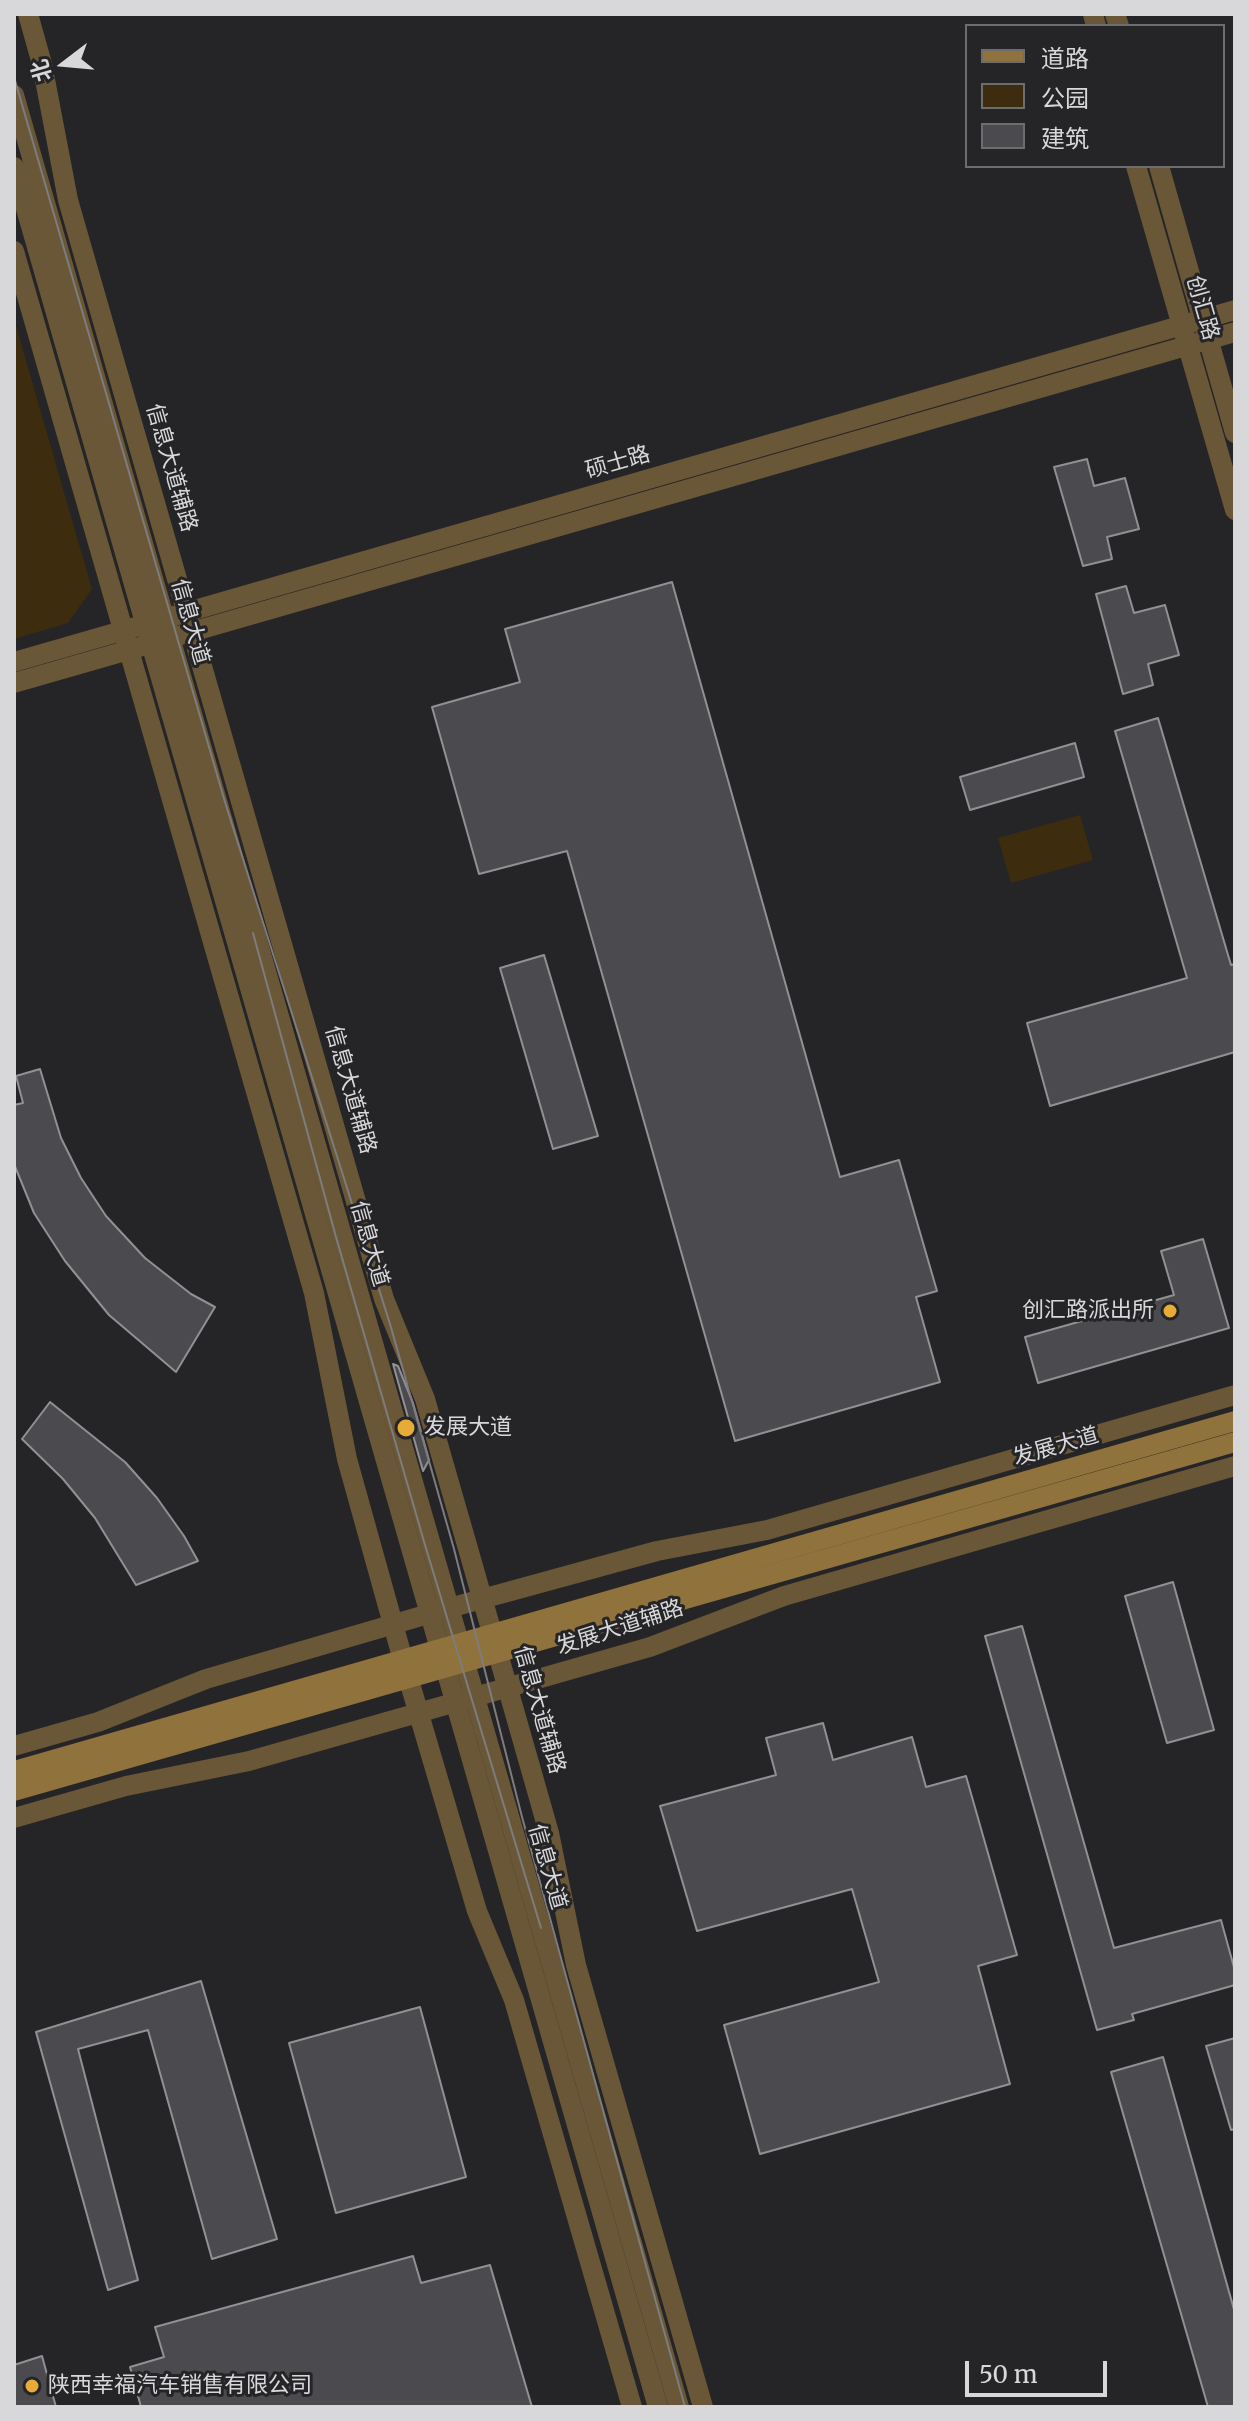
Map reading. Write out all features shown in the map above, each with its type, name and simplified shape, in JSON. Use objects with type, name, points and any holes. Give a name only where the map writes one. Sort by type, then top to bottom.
[{"type":"main road","name":"发展大道","points":[[495,1643],[1235,1421]]},
{"type":"main road","name":"发展大道","points":[[14,1791],[451,1655],[1235,1442]]},
{"type":"main road","name":"发展大道","points":[[14,1771],[405,1669]]},
{"type":"street","name":"信息大道辅路","points":[[28,14],[42,64],[68,200],[384,1299],[425,1399],[549,1833],[576,1965],[703,2407]]},
{"type":"street","name":"信息大道","points":[[14,95],[158,632],[464,1700],[658,2407]]},
{"type":"street","name":"信息大道","points":[[14,167],[158,632]]},
{"type":"street","name":"创汇路","points":[[1137,168],[1235,510]]},
{"type":"street","name":"创汇路","points":[[1160,168],[1235,433]]},
{"type":"street","points":[[14,251],[314,1293],[347,1459],[405,1669],[477,1911],[514,2000],[632,2407]]},
{"type":"street","name":"硕士路","points":[[191,622],[1188,346],[1206,329],[1235,310]]},
{"type":"street","name":"硕士路","points":[[14,683],[126,641],[1182,325],[1235,332]]},
{"type":"street","name":"硕士路","points":[[14,662],[126,641]]},
{"type":"street","points":[[14,1746],[98,1722],[206,1679],[482,1599],[657,1551],[767,1530],[1235,1395]]},
{"type":"street","name":"发展大道辅路","points":[[14,1818],[126,1786],[249,1761],[508,1688],[650,1647],[784,1596],[1235,1466]]},
{"type":"street","name":"信息大道","points":[[464,1700],[679,2407]]},
{"type":"green space","points":[[14,319],[92,589],[68,623],[14,639]]},
{"type":"green space","points":[[1080,815],[1093,860],[1011,883],[998,838]]},
{"type":"building","points":[[1087,459],[1094,486],[1125,478],[1139,529],[1107,537],[1112,559],[1083,566],[1054,467]]},
{"type":"building","points":[[672,582],[840,1177],[899,1160],[937,1291],[916,1297],[940,1382],[735,1441],[567,851],[479,874],[432,707],[520,682],[505,629]]},
{"type":"building","points":[[1126,586],[1134,613],[1165,605],[1179,655],[1148,664],[1153,685],[1123,694],[1096,594]]},
{"type":"building","points":[[1158,718],[1231,965],[1235,964],[1235,1052],[1050,1106],[1027,1023],[1187,978],[1115,731]]},
{"type":"building","points":[[1075,743],[1084,777],[970,810],[960,777]]},
{"type":"building","points":[[544,955],[598,1136],[553,1149],[500,968]]},
{"type":"building","points":[[40,1069],[61,1138],[81,1178],[106,1216],[145,1258],[191,1294],[215,1307],[176,1372],[109,1315],[65,1261],[34,1213],[14,1164],[14,1105],[23,1103],[16,1076]]},
{"type":"building","name":"创汇路派出所","points":[[1203,1239],[1229,1328],[1038,1383],[1025,1337],[1174,1295],[1161,1251]]},
{"type":"building","points":[[393,1364],[398,1366],[413,1403],[429,1460],[423,1471]]},
{"type":"building","points":[[50,1402],[125,1462],[157,1498],[198,1561],[136,1585],[95,1518],[63,1479],[22,1439]]},
{"type":"building","points":[[1173,1582],[1214,1730],[1167,1743],[1125,1596]]},
{"type":"building","points":[[1022,1626],[1114,1948],[1221,1920],[1235,1971],[1235,1985],[1132,2014],[1134,2020],[1097,2030],[985,1636]]},
{"type":"building","points":[[823,1723],[833,1760],[912,1737],[926,1787],[966,1776],[1017,1955],[978,1966],[1010,2084],[760,2154],[724,2025],[879,1982],[852,1889],[697,1931],[660,1806],[776,1775],[766,1738]]},
{"type":"building","points":[[201,1981],[277,2239],[212,2259],[148,2030],[78,2049],[138,2280],[108,2290],[36,2032]]},
{"type":"building","points":[[420,2007],[466,2177],[336,2213],[289,2043]]},
{"type":"building","points":[[1235,2038],[1235,2129],[1231,2130],[1206,2046]]},
{"type":"building","points":[[1163,2057],[1235,2313],[1235,2407],[1208,2407],[1111,2072]]},
{"type":"building","points":[[413,2256],[421,2283],[490,2265],[532,2407],[141,2407],[130,2367],[164,2357],[155,2327]]},
{"type":"building","name":"陕西幸福汽车销售有限公司","points":[[42,2356],[56,2407],[14,2407],[14,2365]]},
{"type":"tram line","points":[[14,77],[225,802],[390,1324],[454,1549],[522,1817],[685,2407]]},
{"type":"tram line","points":[[253,933],[425,1545],[541,1928]]},
{"type":"place","name":"创汇路派出所","points":[[1170,1311]]},
{"type":"place","name":"发展大道","points":[[406,1428]]},
{"type":"place","name":"陕西幸福汽车销售有限公司","points":[[32,2386]]}]
